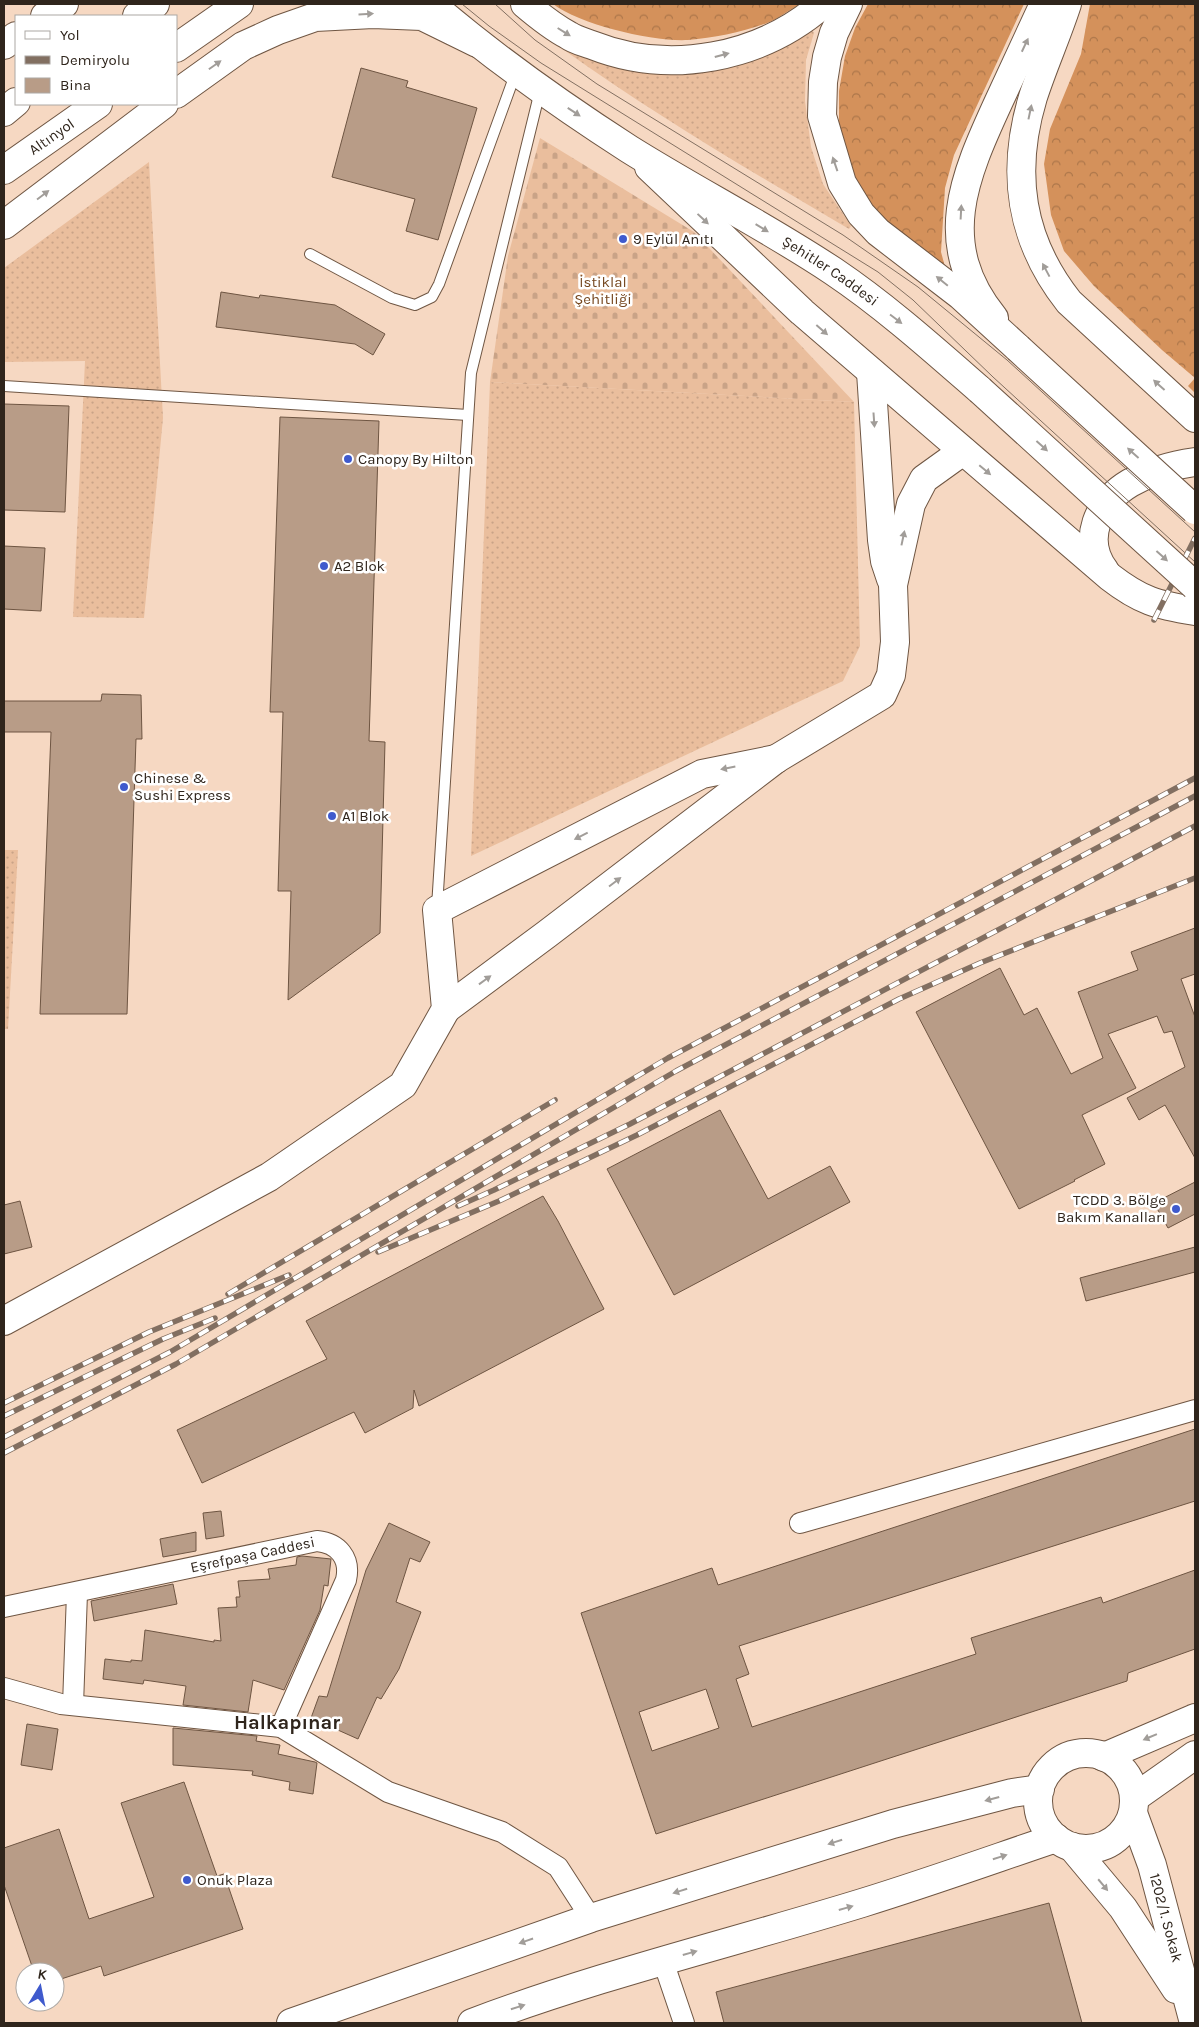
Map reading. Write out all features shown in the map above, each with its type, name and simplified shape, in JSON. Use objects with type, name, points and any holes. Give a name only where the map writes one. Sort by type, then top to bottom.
[{"type":"main road","points":[[47,15],[64,4]]},
{"type":"main road","points":[[139,15],[155,4]]},
{"type":"main road","points":[[178,47],[239,4]]},
{"type":"main road","name":"Şehitler Caddesi","points":[[431,4],[477,43],[540,90],[630,149],[833,272],[922,340],[980,390],[1195,586]]},
{"type":"main road","points":[[525,4],[568,36],[607,51],[646,59],[682,60],[713,57],[748,48],[782,32],[824,4]]},
{"type":"main road","points":[[848,4],[834,33],[827,57],[823,82],[822,116],[842,184],[861,214],[878,232],[960,295],[1195,510]]},
{"type":"main road","points":[[1018,348],[985,307],[973,288],[963,257],[962,192],[973,160],[1044,4]]},
{"type":"main road","points":[[1067,4],[1057,37],[1033,98],[1024,137],[1020,174],[1024,212],[1032,239],[1054,283],[1069,302],[1195,418]]},
{"type":"main road","points":[[178,93],[243,46],[278,30],[316,17],[373,14],[422,16],[477,43]]},
{"type":"main road","points":[[4,45],[15,37]]},
{"type":"main road","points":[[4,112],[15,103]]},
{"type":"main road","name":"Altınyol","points":[[4,170],[97,105]]},
{"type":"main road","points":[[4,225],[163,105]]},
{"type":"main road","points":[[630,149],[802,312],[1110,577],[1128,591],[1143,599],[1162,606],[1195,611]]},
{"type":"main road","points":[[871,372],[882,540],[885,561],[893,585]]},
{"type":"main road","points":[[4,1321],[269,1177],[403,1085],[446,1009],[776,759],[882,695],[891,676],[895,642],[893,585],[910,504],[924,479],[963,451]]},
{"type":"main road","points":[[1110,577],[1095,554],[1094,544],[1096,523],[1108,503],[1129,484],[1165,468],[1195,462]]},
{"type":"main road","points":[[446,1009],[437,910],[702,774],[776,759]]},
{"type":"main road","points":[[1104,1757],[1195,1718]]},
{"type":"main road","points":[[472,2023],[663,1961],[1064,1843],[1088,1850],[1103,1846],[1116,1839],[1127,1828],[1134,1806],[1131,1785],[1125,1773],[1116,1764],[1104,1757],[1088,1753],[1072,1755],[1058,1763],[1046,1774],[1040,1789],[1038,1803],[1040,1816],[1046,1829],[1064,1843],[1123,1908],[1192,2011]]},
{"type":"main road","points":[[1134,1806],[1195,1755]]},
{"type":"main road","points":[[291,2023],[591,1918],[893,1824],[1012,1793],[1040,1789]]},
{"type":"main road","name":"1202/1. Sokak","points":[[1134,1806],[1192,2011]]},
{"type":"street","points":[[800,1522],[1195,1410]]},
{"type":"street","name":"Eşrefpaşa Caddesi","points":[[4,1607],[317,1541],[338,1548],[346,1558],[348,1572],[346,1580],[281,1727]]},
{"type":"street","points":[[74,1705],[77,1593]]},
{"type":"street","points":[[4,1688],[61,1704],[281,1727],[388,1792],[502,1832],[558,1867],[591,1918]]},
{"type":"street","points":[[663,1961],[684,2023]]},
{"type":"lane","points":[[310,254],[392,298],[415,305],[432,297],[440,284],[516,72]]},
{"type":"lane","points":[[437,910],[471,373],[540,90]]},
{"type":"lane","points":[[4,386],[468,415]]},
{"type":"green space","points":[[553,4],[800,4],[775,19],[758,26],[708,38],[673,40],[618,31],[581,19]]},
{"type":"green space","points":[[868,4],[1024,4],[954,155],[945,188],[941,252],[947,274],[878,217],[850,173],[839,132],[839,91],[845,56],[855,28]]},
{"type":"green space","points":[[1090,4],[1195,4],[1195,378],[1162,350],[1094,286],[1064,251],[1051,215],[1044,164],[1050,129],[1081,54]]},
{"type":"green space","points":[[812,30],[814,33],[806,60],[805,101],[811,147],[823,184],[851,226],[849,229],[669,120],[564,50],[635,69],[658,72],[706,72],[730,68],[754,60]]},
{"type":"green space","name":"İstiklal Şehitliği","points":[[540,138],[694,232],[854,402],[490,382],[508,256]]},
{"type":"green space","points":[[149,162],[163,418],[144,618],[73,617],[85,361],[4,362],[4,268]]},
{"type":"green space","points":[[1195,378],[1195,393],[1188,386]]},
{"type":"green space","points":[[490,382],[854,402],[860,646],[843,681],[471,856]]},
{"type":"green space","points":[[4,850],[18,850],[8,1029],[4,1029]]},
{"type":"building","points":[[361,68],[408,81],[406,87],[477,108],[438,240],[406,231],[415,199],[332,177]]},
{"type":"building","points":[[221,292],[259,298],[260,295],[335,305],[385,334],[373,355],[355,344],[216,327]]},
{"type":"building","points":[[4,404],[69,406],[65,512],[4,510]]},
{"type":"building","points":[[280,417],[379,421],[369,741],[385,742],[380,933],[288,1000],[291,891],[278,891],[283,712],[270,712]]},
{"type":"building","points":[[4,546],[45,548],[41,611],[4,609]]},
{"type":"building","points":[[102,694],[141,695],[142,739],[136,739],[127,1014],[40,1014],[51,732],[4,732],[4,701],[101,701]]},
{"type":"building","points":[[1195,928],[1195,974],[1181,979],[1195,1017],[1195,1158],[1165,1105],[1139,1120],[1127,1098],[1185,1067],[1172,1031],[1164,1033],[1157,1016],[1108,1034],[1136,1088],[1082,1115],[1105,1164],[1019,1209],[916,1012],[1000,968],[1024,1015],[1037,1008],[1071,1074],[1103,1058],[1078,992],[1138,970],[1131,952]]},
{"type":"building","points":[[720,1110],[768,1199],[830,1166],[850,1202],[674,1295],[607,1169]]},
{"type":"building","name":"TCDD 3. Bölge Bakım Kanalları","points":[[1195,1182],[1195,1214],[1168,1228],[1154,1203]]},
{"type":"building","points":[[543,1196],[604,1309],[419,1406],[414,1390],[413,1408],[365,1433],[354,1412],[202,1483],[177,1430],[327,1359],[306,1321]]},
{"type":"building","points":[[20,1201],[32,1247],[4,1254],[4,1205]]},
{"type":"building","points":[[1195,1247],[1195,1272],[1086,1301],[1080,1278]]},
{"type":"building","points":[[1195,1429],[1195,1501],[739,1646],[749,1674],[736,1679],[752,1727],[976,1654],[971,1638],[1101,1597],[1103,1603],[1195,1570],[1195,1649],[1128,1673],[1127,1681],[656,1834],[581,1613],[712,1568],[718,1585]],"holes":[[[706,1689],[719,1728],[652,1751],[639,1712]]]},
{"type":"building","points":[[221,1511],[224,1536],[206,1539],[203,1513]]},
{"type":"building","points":[[389,1523],[430,1542],[420,1562],[410,1558],[396,1602],[421,1612],[399,1669],[381,1699],[377,1697],[358,1739],[311,1718],[319,1696],[327,1697],[366,1570]]},
{"type":"building","points":[[196,1532],[196,1551],[163,1557],[160,1539]]},
{"type":"building","points":[[297,1557],[331,1559],[328,1586],[324,1585],[320,1610],[284,1690],[253,1680],[248,1712],[183,1705],[186,1686],[144,1680],[143,1684],[103,1679],[105,1659],[131,1662],[131,1660],[142,1661],[145,1630],[214,1642],[214,1640],[221,1641],[218,1608],[237,1607],[236,1597],[240,1597],[238,1581],[270,1579],[268,1569],[296,1565]]},
{"type":"building","points":[[173,1584],[177,1604],[94,1621],[91,1601]]},
{"type":"building","points":[[27,1724],[58,1729],[52,1770],[21,1765]]},
{"type":"building","points":[[173,1728],[257,1736],[256,1741],[280,1745],[278,1754],[317,1763],[313,1794],[289,1790],[290,1782],[252,1775],[253,1771],[173,1765]]},
{"type":"building","name":"Onuk Plaza","points":[[184,1782],[217,1876],[224,1874],[243,1929],[104,1976],[101,1966],[65,1978],[65,1962],[31,1962],[4,1885],[4,1848],[59,1829],[89,1919],[154,1897],[121,1803]]},
{"type":"building","points":[[1049,1903],[1082,2023],[724,2023],[716,1992]]},
{"type":"tram line","points":[[462,4],[541,63],[878,272],[913,300],[993,377],[1195,562]]},
{"type":"tram line","points":[[495,4],[535,40],[597,84],[843,235],[918,287],[1007,360],[1195,532]]},
{"type":"railway","points":[[1154,620],[1195,538]]},
{"type":"railway","points":[[4,1437],[170,1352],[668,1058],[1195,778]]},
{"type":"railway","points":[[4,1453],[176,1364],[676,1071],[1195,796]]},
{"type":"railway","points":[[458,1206],[630,1124],[1195,826]]},
{"type":"railway","points":[[378,1252],[499,1201],[637,1135],[899,999],[980,963],[1195,878]]},
{"type":"railway","points":[[228,1294],[555,1100]]},
{"type":"railway","points":[[4,1403],[149,1332],[289,1275]]},
{"type":"railway","points":[[4,1416],[163,1339],[215,1318]]},
{"type":"place","name":"9 Eylül Anıtı","points":[[623,239]]},
{"type":"place","name":"Canopy By Hilton","points":[[348,459]]},
{"type":"place","name":"A2 Blok","points":[[324,566]]},
{"type":"place","name":"Chinese & Sushi Express","points":[[124,787]]},
{"type":"place","name":"A1 Blok","points":[[332,816]]},
{"type":"place","name":"TCDD 3. Bölge Bakım Kanalları","points":[[1176,1209]]},
{"type":"place","name":"Onuk Plaza","points":[[187,1880]]},
{"type":"district","name":"Halkapınar","points":[[287,1722]]}]
